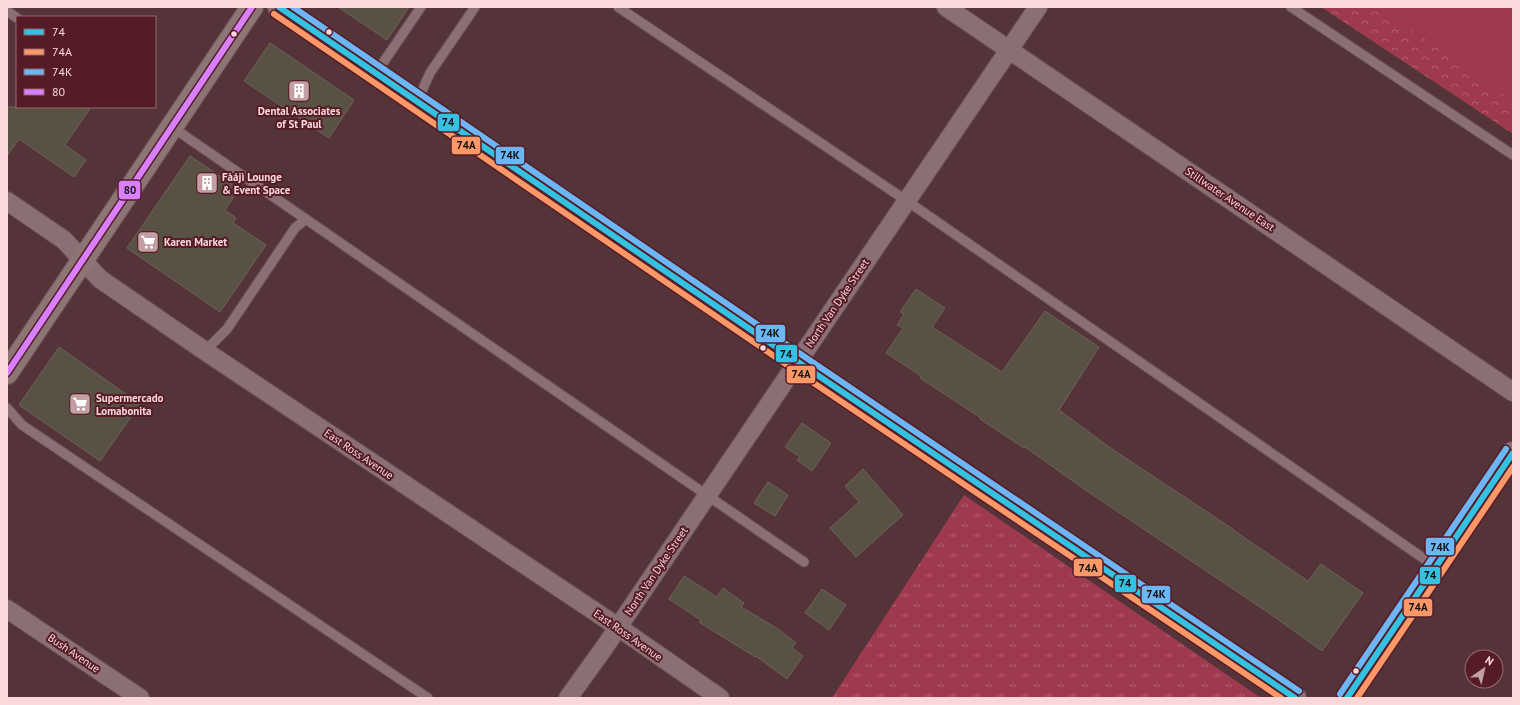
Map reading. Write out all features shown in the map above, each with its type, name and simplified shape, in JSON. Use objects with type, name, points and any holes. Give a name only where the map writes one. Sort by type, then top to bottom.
[{"type":"main road","points":[[7,372],[252,7]]},
{"type":"street","points":[[279,7],[798,362],[1295,698]]},
{"type":"street","name":"Stillwater Avenue East","points":[[946,7],[1513,392]]},
{"type":"street","name":"North Van Dyke Street","points":[[568,698],[708,495],[1038,7]]},
{"type":"street","name":"East Ross Avenue","points":[[7,201],[64,240],[100,279],[205,351],[618,627],[720,698]]},
{"type":"street","points":[[1347,698],[1513,453]]},
{"type":"street","name":"Bush Avenue","points":[[7,609],[140,698]]},
{"type":"lane","points":[[376,73],[421,7]]},
{"type":"lane","points":[[417,102],[430,73],[475,7]]},
{"type":"lane","points":[[618,7],[907,201],[1436,567]]},
{"type":"lane","points":[[1290,7],[1513,155]]},
{"type":"lane","points":[[7,11],[16,17]]},
{"type":"lane","points":[[172,127],[804,562]]},
{"type":"lane","points":[[205,351],[227,329],[295,228],[306,219]]},
{"type":"lane","points":[[7,408],[22,425],[428,698]]},
{"type":"green space","points":[[1321,7],[1513,7],[1513,134]]},
{"type":"green space","points":[[1390,7],[1513,7],[1513,101],[1386,12]]},
{"type":"green space","points":[[964,495],[1261,698],[832,698]]},
{"type":"building","points":[[338,7],[409,7],[387,40]]},
{"type":"building","name":"Dental Associates of St Paul","points":[[270,43],[354,100],[329,138],[244,81]]},
{"type":"building","points":[[7,107],[90,108],[65,145],[86,160],[74,177],[19,139],[7,156]]},
{"type":"building","points":[[190,156],[239,189],[225,210],[236,218],[233,223],[266,245],[220,312],[127,248]]},
{"type":"building","points":[[916,289],[945,308],[932,327],[1002,372],[1045,311],[1099,347],[1059,410],[1112,449],[1233,529],[1308,581],[1321,564],[1363,593],[1322,651],[1266,611],[1084,489],[1025,447],[1024,448],[920,378],[921,376],[886,353],[903,328],[897,325],[904,314],[900,312]]},
{"type":"building","name":"Supermercado Lomabonita","points":[[59,347],[140,404],[100,461],[19,405]]},
{"type":"building","points":[[802,423],[831,443],[812,471],[797,460],[800,457],[785,447]]},
{"type":"building","points":[[863,469],[903,515],[856,557],[830,528],[859,502],[845,486]]},
{"type":"building","points":[[768,482],[788,495],[775,516],[754,503]]},
{"type":"building","points":[[684,576],[717,597],[723,588],[744,603],[741,607],[778,629],[796,643],[792,648],[803,656],[787,679],[756,656],[755,657],[699,622],[701,620],[669,599]]},
{"type":"building","points":[[822,589],[846,605],[829,630],[805,613]]},
{"type":"transit line","name":"80","points":[[7,373],[252,7]]},
{"type":"transit line","name":"74","points":[[279,7],[798,362],[1295,698]]},
{"type":"transit line","name":"74K","points":[[293,7],[802,355],[1299,691]]},
{"type":"transit line","name":"74A","points":[[274,14],[793,369],[1281,698]]},
{"type":"transit line","name":"74K","points":[[1340,694],[1506,449]]},
{"type":"transit line","name":"74","points":[[1347,698],[1513,453]]},
{"type":"transit line","name":"74A","points":[[1357,698],[1513,467]]},
{"type":"place","name":"Dental Associates of St Paul","points":[[299,91]]},
{"type":"place","name":"Fàájì Lounge & Event Space","points":[[207,183]]},
{"type":"place","name":"Karen Market","points":[[148,242]]},
{"type":"place","name":"Supermercado Lomabonita","points":[[80,404]]}]
